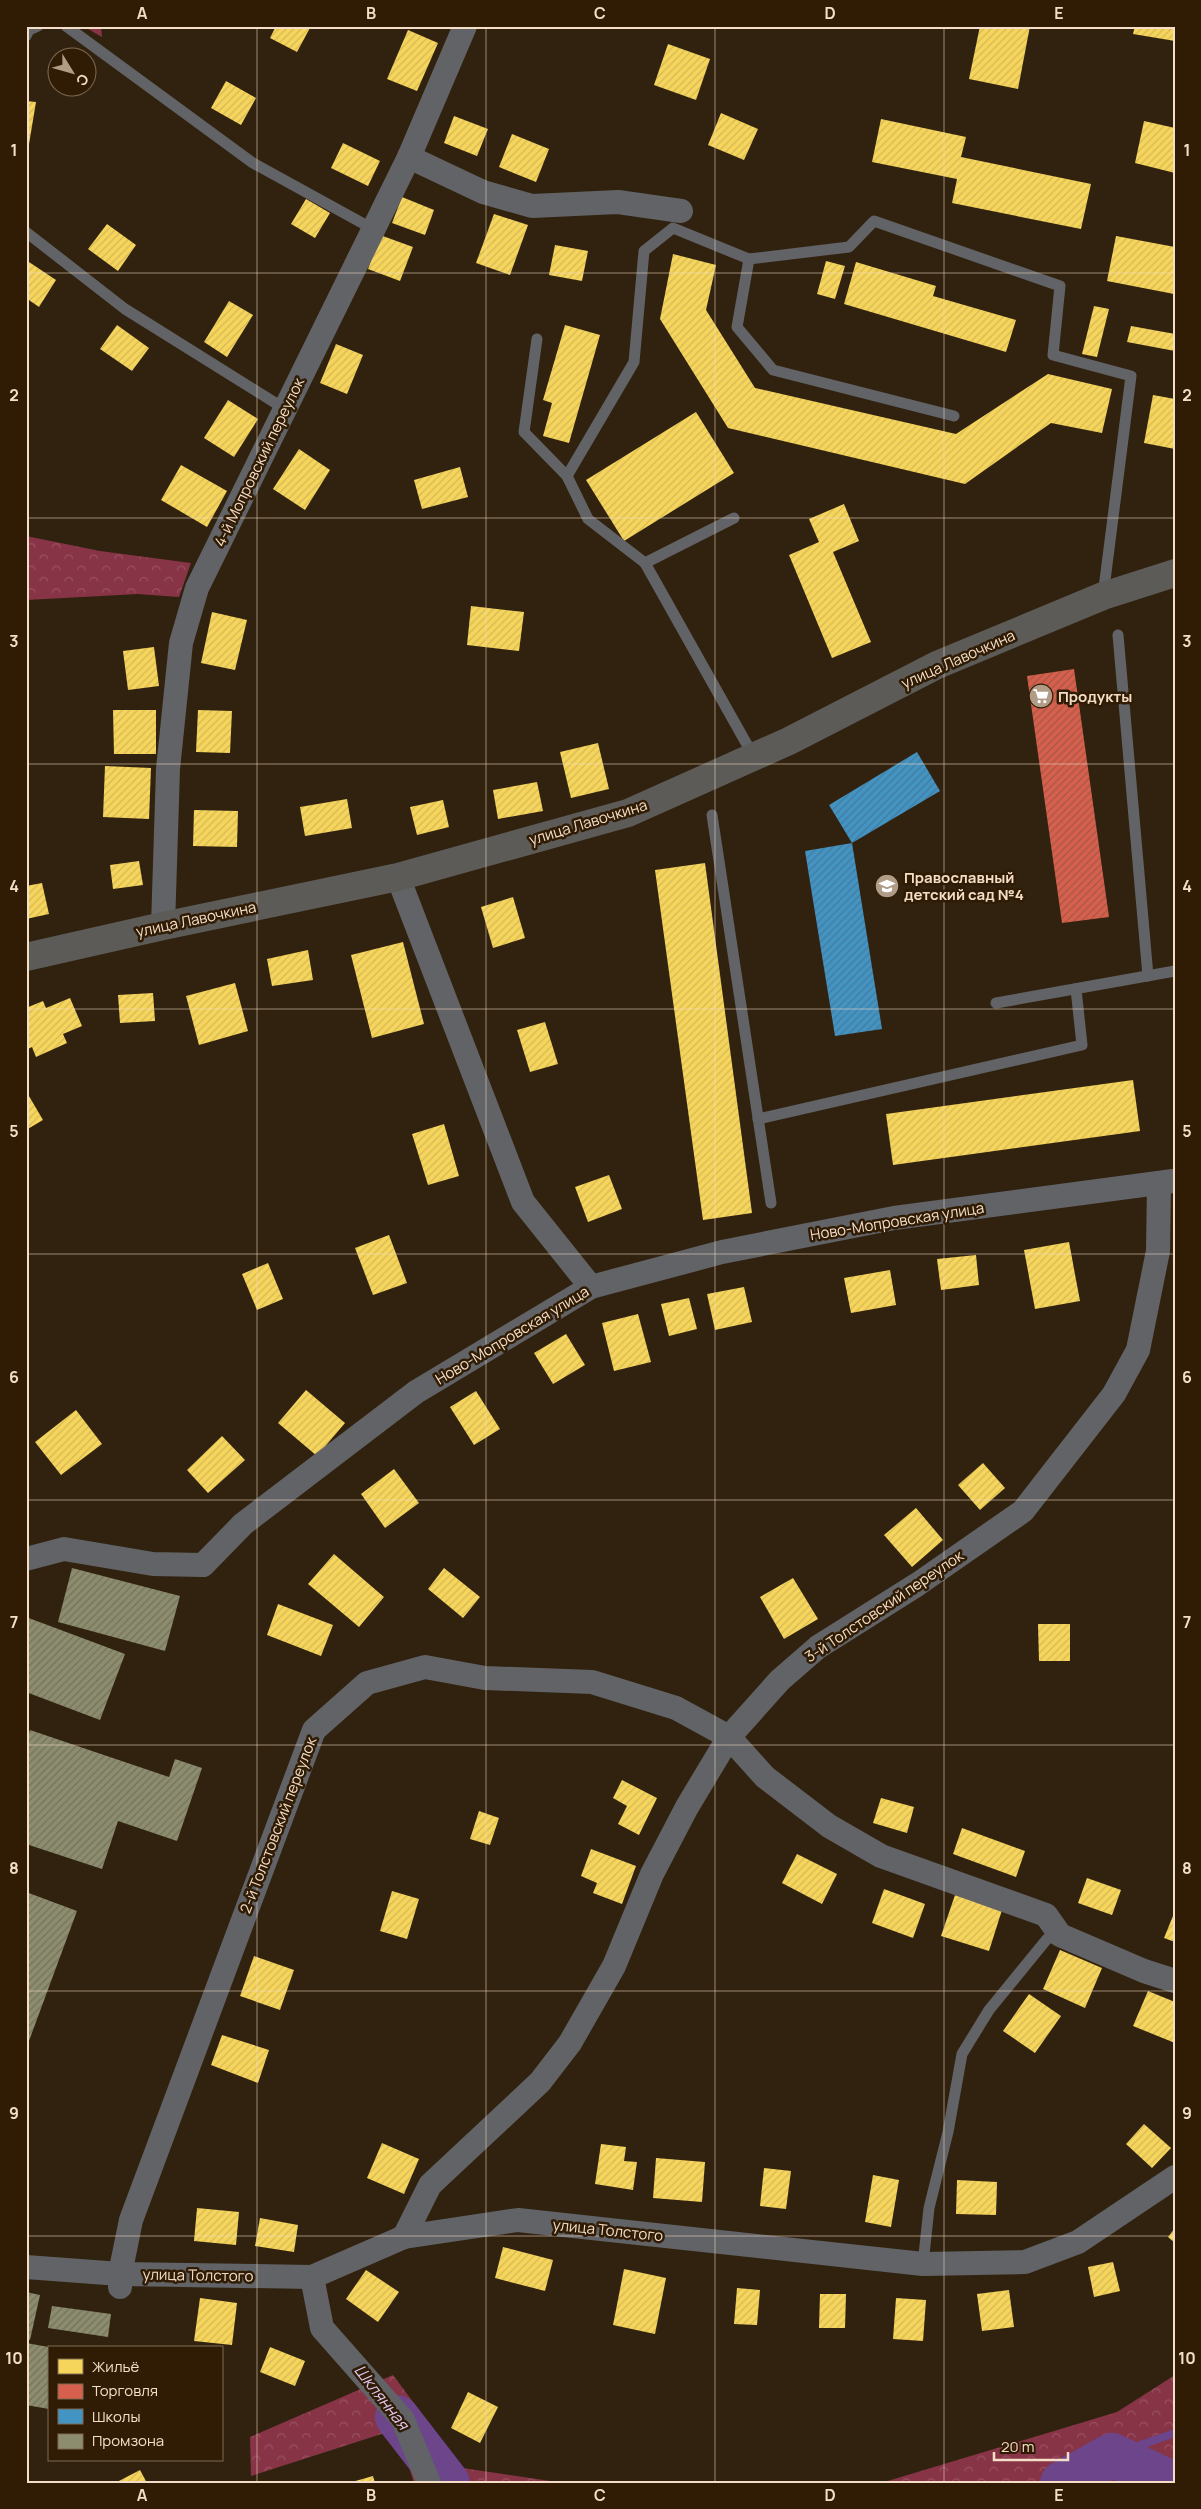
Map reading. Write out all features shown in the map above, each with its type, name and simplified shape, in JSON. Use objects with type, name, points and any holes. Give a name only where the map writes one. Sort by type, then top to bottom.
[{"type":"main road","name":"улица Лавочкина","points":[[26,957],[162,926],[398,877],[628,813],[789,741],[937,665],[1103,596],[1175,573]]},
{"type":"street","name":"4-й Мопровский переулок","points":[[162,926],[168,769],[181,643],[197,588],[409,156],[465,26]]},
{"type":"street","points":[[409,156],[483,192],[532,206],[618,202],[681,211]]},
{"type":"street","points":[[398,877],[523,1202],[591,1287]]},
{"type":"street","name":"Ново-Мопровская улица","points":[[26,1559],[64,1549],[153,1564],[203,1565],[243,1524],[416,1392],[591,1287],[722,1252],[894,1218],[1167,1182]]},
{"type":"street","name":"3-й Толстовский переулок","points":[[404,2237],[430,2185],[540,2082],[570,2043],[614,1966],[652,1874],[687,1807],[729,1738],[780,1680],[818,1647],[918,1584],[1023,1511],[1114,1394],[1138,1350],[1158,1252],[1167,1182]]},
{"type":"street","name":"2-й Толстовский переулок","points":[[120,2281],[134,2211],[314,1730],[367,1683],[425,1667],[485,1678],[592,1682],[676,1708],[729,1738],[765,1777],[829,1826],[881,1856],[1046,1915],[1060,1935]]},
{"type":"street","points":[[1060,1935],[1144,1972],[1175,1981]]},
{"type":"street","name":"улица Толстого","points":[[26,2267],[120,2281],[312,2278],[404,2237],[518,2220],[923,2264],[1025,2262],[1078,2242],[1175,2177]]},
{"type":"street","points":[[312,2278],[322,2328],[403,2420],[429,2483]]},
{"type":"lane","points":[[26,36],[29,30],[38,26]]},
{"type":"lane","points":[[66,26],[253,163],[373,229]]},
{"type":"lane","points":[[567,476],[634,362],[644,251],[673,228],[749,259],[849,248],[874,221],[1060,286],[1053,355],[1131,376],[1103,596]]},
{"type":"lane","points":[[26,232],[125,309],[285,409]]},
{"type":"lane","points":[[749,259],[737,327],[773,370],[954,416]]},
{"type":"lane","points":[[537,339],[524,432],[567,476],[588,519],[645,563],[754,757]]},
{"type":"lane","points":[[645,563],[734,518]]},
{"type":"lane","points":[[1118,635],[1148,976]]},
{"type":"lane","points":[[712,815],[771,1203]]},
{"type":"lane","points":[[996,1003],[1175,971]]},
{"type":"lane","points":[[758,1119],[1082,1045],[1076,989]]},
{"type":"lane","points":[[923,2264],[929,2208],[948,2132],[962,2054],[990,2010],[1047,1939],[1060,1935]]},
{"type":"green space","points":[[83,26],[101,26],[102,37]]},
{"type":"green space","points":[[26,536],[100,551],[191,563],[179,597],[138,594],[26,600]]},
{"type":"green space","points":[[393,2375],[462,2468],[550,2481],[592,2483],[414,2483],[397,2429],[251,2476],[250,2437]]},
{"type":"green space","points":[[1175,2375],[1175,2483],[881,2483],[1117,2412]]},
{"type":"building: Жильё","points":[[276,26],[311,26],[297,52],[270,38]]},
{"type":"building: Жильё","points":[[980,26],[1030,26],[1018,89],[969,79]]},
{"type":"building: Жильё","points":[[1135,26],[1175,26],[1175,41],[1133,34]]},
{"type":"building: Жильё","points":[[408,30],[438,43],[417,91],[387,79]]},
{"type":"building: Жильё","points":[[668,44],[710,59],[696,100],[654,85]]},
{"type":"building: Жильё","points":[[226,81],[256,98],[241,125],[211,108]]},
{"type":"building: Жильё","points":[[26,101],[36,102],[27,156],[26,156]]},
{"type":"building: Жильё","points":[[721,113],[758,129],[744,160],[708,145]]},
{"type":"building: Жильё","points":[[454,116],[488,129],[477,156],[444,143]]},
{"type":"building: Жильё","points":[[881,119],[966,137],[961,157],[1091,184],[1081,229],[952,203],[957,179],[872,162]]},
{"type":"building: Жильё","points":[[1144,121],[1175,128],[1175,173],[1135,163]]},
{"type":"building: Жильё","points":[[512,134],[549,149],[536,182],[499,167]]},
{"type":"building: Жильё","points":[[343,143],[380,161],[368,186],[331,168]]},
{"type":"building: Жильё","points":[[402,197],[434,210],[425,235],[392,223]]},
{"type":"building: Жильё","points":[[306,199],[330,213],[315,238],[291,224]]},
{"type":"building: Жильё","points":[[494,214],[528,225],[510,275],[476,263]]},
{"type":"building: Жильё","points":[[107,224],[136,245],[118,271],[88,249]]},
{"type":"building: Жильё","points":[[380,235],[413,247],[400,281],[368,269]]},
{"type":"building: Жильё","points":[[1116,236],[1175,247],[1174,294],[1107,281]]},
{"type":"building: Жильё","points":[[555,245],[588,251],[582,281],[549,275]]},
{"type":"building: Жильё","points":[[673,254],[716,265],[706,310],[755,388],[956,434],[1048,374],[1112,389],[1102,433],[1051,423],[965,484],[728,428],[660,319]]},
{"type":"building: Жильё","points":[[26,260],[56,280],[39,307],[26,298]]},
{"type":"building: Жильё","points":[[826,261],[845,266],[835,299],[817,294]]},
{"type":"building: Жильё","points":[[856,262],[936,286],[933,296],[1016,320],[1006,352],[844,304]]},
{"type":"building: Жильё","points":[[229,301],[253,315],[227,357],[204,342]]},
{"type":"building: Жильё","points":[[1094,306],[1109,309],[1097,357],[1082,354]]},
{"type":"building: Жильё","points":[[117,325],[149,348],[132,371],[100,349]]},
{"type":"building: Жильё","points":[[565,325],[600,335],[569,443],[543,436],[552,403],[543,400]]},
{"type":"building: Жильё","points":[[1131,326],[1175,334],[1175,351],[1127,342]]},
{"type":"building: Жильё","points":[[336,344],[363,355],[347,394],[320,383]]},
{"type":"building: Жильё","points":[[1153,395],[1175,399],[1175,449],[1144,443]]},
{"type":"building: Жильё","points":[[228,400],[258,419],[234,457],[204,438]]},
{"type":"building: Жильё","points":[[696,412],[734,473],[624,541],[586,480]]},
{"type":"building: Жильё","points":[[299,449],[330,470],[305,510],[273,489]]},
{"type":"building: Жильё","points":[[181,465],[227,491],[207,527],[161,500]]},
{"type":"building: Жильё","points":[[460,467],[468,497],[422,509],[414,480]]},
{"type":"building: Жильё","points":[[844,504],[859,541],[833,552],[871,642],[832,658],[789,555],[819,542],[809,519]]},
{"type":"building: Жильё","points":[[471,606],[524,612],[519,651],[467,645]]},
{"type":"building: Жильё","points":[[212,612],[247,620],[235,670],[201,663]]},
{"type":"building: Жильё","points":[[154,647],[159,686],[128,690],[123,651]]},
{"type":"building: Жильё","points":[[113,710],[156,710],[156,754],[114,754]]},
{"type":"building: Жильё","points":[[198,710],[232,711],[230,753],[196,752]]},
{"type":"building: Жильё","points":[[598,743],[609,789],[571,798],[560,752]]},
{"type":"building: Жильё","points":[[105,766],[151,768],[149,819],[103,817]]},
{"type":"building: Жильё","points":[[537,782],[543,811],[498,819],[493,790]]},
{"type":"building: Жильё","points":[[347,799],[352,828],[305,836],[300,807]]},
{"type":"building: Жильё","points":[[443,800],[449,827],[417,835],[410,807]]},
{"type":"building: Жильё","points":[[194,810],[238,811],[237,847],[193,846]]},
{"type":"building: Жильё","points":[[139,861],[143,885],[113,889],[110,865]]},
{"type":"building: Жильё","points":[[705,863],[752,1213],[703,1220],[655,870]]},
{"type":"building: Жильё","points":[[42,883],[49,914],[26,919],[26,886]]},
{"type":"building: Жильё","points":[[513,897],[525,938],[493,948],[481,907]]},
{"type":"building: Жильё","points":[[403,942],[424,1024],[372,1038],[351,955]]},
{"type":"building: Жильё","points":[[308,950],[313,980],[272,986],[267,959]]},
{"type":"building: Жильё","points":[[235,983],[248,1031],[199,1045],[186,996]]},
{"type":"building: Жильё","points":[[153,993],[155,1021],[120,1023],[118,995]]},
{"type":"building: Жильё","points":[[70,998],[82,1026],[63,1034],[67,1043],[36,1057],[32,1047],[26,1050],[26,1008],[43,1001],[46,1008]]},
{"type":"building: Жильё","points":[[545,1022],[558,1064],[530,1072],[517,1030]]},
{"type":"building: Жильё","points":[[1133,1080],[1140,1131],[893,1165],[886,1114]]},
{"type":"building: Жильё","points":[[26,1091],[43,1120],[26,1130]]},
{"type":"building: Жильё","points":[[444,1124],[459,1176],[428,1185],[412,1134]]},
{"type":"building: Жильё","points":[[609,1175],[622,1209],[588,1222],[575,1187]]},
{"type":"building: Жильё","points":[[389,1235],[407,1283],[373,1295],[355,1248]]},
{"type":"building: Жильё","points":[[1069,1242],[1080,1301],[1035,1309],[1024,1250]]},
{"type":"building: Жильё","points":[[976,1255],[979,1285],[941,1290],[937,1259]]},
{"type":"building: Жильё","points":[[268,1263],[283,1299],[257,1310],[242,1274]]},
{"type":"building: Жильё","points":[[890,1270],[896,1305],[851,1313],[844,1278]]},
{"type":"building: Жильё","points":[[744,1287],[752,1322],[715,1330],[707,1294]]},
{"type":"building: Жильё","points":[[689,1298],[697,1329],[669,1336],[661,1304]]},
{"type":"building: Жильё","points":[[638,1314],[651,1362],[614,1371],[602,1323]]},
{"type":"building: Жильё","points":[[566,1334],[585,1365],[553,1384],[534,1353]]},
{"type":"building: Жильё","points":[[306,1390],[345,1423],[317,1456],[278,1423]]},
{"type":"building: Жильё","points":[[476,1391],[500,1429],[474,1445],[450,1407]]},
{"type":"building: Жильё","points":[[76,1410],[102,1444],[61,1475],[35,1442]]},
{"type":"building: Жильё","points":[[222,1436],[245,1460],[208,1493],[187,1470]]},
{"type":"building: Жильё","points":[[983,1463],[1005,1488],[980,1510],[958,1485]]},
{"type":"building: Жильё","points":[[394,1469],[419,1503],[385,1528],[361,1494]]},
{"type":"building: Жильё","points":[[916,1508],[943,1540],[912,1567],[884,1535]]},
{"type":"building: Жильё","points":[[334,1554],[384,1597],[359,1627],[308,1584]]},
{"type":"building: Жильё","points":[[444,1568],[480,1597],[463,1618],[428,1589]]},
{"type":"building: Жильё","points":[[793,1578],[818,1619],[784,1639],[760,1597]]},
{"type":"building: Жильё","points":[[278,1604],[333,1625],[321,1656],[267,1635]]},
{"type":"building: Жильё","points":[[1038,1624],[1070,1624],[1070,1661],[1039,1661]]},
{"type":"building: Жильё","points":[[622,1780],[657,1798],[639,1835],[618,1824],[627,1806],[613,1798]]},
{"type":"building: Жильё","points":[[881,1798],[914,1807],[907,1833],[873,1823]]},
{"type":"building: Жильё","points":[[479,1811],[499,1818],[490,1845],[470,1839]]},
{"type":"building: Жильё","points":[[962,1828],[1025,1851],[1016,1877],[953,1854]]},
{"type":"building: Жильё","points":[[591,1849],[636,1866],[622,1904],[593,1893],[597,1883],[581,1876]]},
{"type":"building: Жильё","points":[[797,1854],[837,1874],[822,1904],[782,1883]]},
{"type":"building: Жильё","points":[[1087,1878],[1121,1890],[1112,1915],[1078,1903]]},
{"type":"building: Жильё","points":[[884,1889],[925,1904],[913,1938],[872,1923]]},
{"type":"building: Жильё","points":[[392,1891],[419,1899],[407,1939],[380,1931]]},
{"type":"building: Жильё","points":[[955,1895],[1002,1910],[989,1951],[941,1936]]},
{"type":"building: Жильё","points":[[1175,1911],[1175,1942],[1164,1938]]},
{"type":"building: Жильё","points":[[1060,1950],[1102,1968],[1085,2008],[1043,1989]]},
{"type":"building: Жильё","points":[[254,1956],[294,1970],[280,2010],[240,1996]]},
{"type":"building: Жильё","points":[[1148,1991],[1175,2002],[1175,2043],[1133,2026]]},
{"type":"building: Жильё","points":[[1029,1994],[1061,2016],[1035,2053],[1003,2031]]},
{"type":"building: Жильё","points":[[222,2035],[269,2050],[258,2083],[211,2065]]},
{"type":"building: Жильё","points":[[1144,2124],[1171,2148],[1152,2168],[1126,2144]]},
{"type":"building: Жильё","points":[[382,2143],[419,2159],[404,2194],[367,2178]]},
{"type":"building: Жильё","points":[[601,2144],[626,2147],[624,2161],[637,2162],[633,2190],[595,2184]]},
{"type":"building: Жильё","points":[[656,2158],[705,2162],[702,2202],[653,2198]]},
{"type":"building: Жильё","points":[[764,2168],[791,2171],[786,2209],[760,2206]]},
{"type":"building: Жильё","points":[[873,2175],[899,2180],[891,2227],[865,2222]]},
{"type":"building: Жильё","points":[[957,2180],[997,2182],[996,2215],[956,2214]]},
{"type":"building: Жильё","points":[[197,2208],[239,2212],[236,2245],[194,2241]]},
{"type":"building: Жильё","points":[[260,2218],[298,2225],[294,2252],[255,2246]]},
{"type":"building: Жильё","points":[[1175,2228],[1175,2243],[1168,2237]]},
{"type":"building: Жильё","points":[[503,2247],[553,2260],[545,2291],[495,2278]]},
{"type":"building: Жильё","points":[[1113,2262],[1120,2291],[1094,2297],[1088,2267]]},
{"type":"building: Жильё","points":[[624,2269],[666,2278],[655,2334],[613,2325]]},
{"type":"building: Жильё","points":[[366,2270],[399,2292],[378,2322],[346,2299]]},
{"type":"building: Жильё","points":[[737,2288],[760,2290],[757,2325],[734,2324]]},
{"type":"building: Жильё","points":[[1009,2290],[1014,2327],[982,2331],[977,2294]]},
{"type":"building: Жильё","points":[[820,2294],[846,2294],[845,2328],[819,2328]]},
{"type":"building: Жильё","points":[[200,2298],[237,2303],[232,2345],[194,2341]]},
{"type":"building: Жильё","points":[[896,2298],[926,2300],[923,2341],[893,2339]]},
{"type":"building: Жильё","points":[[270,2347],[305,2361],[295,2386],[260,2372]]},
{"type":"building: Жильё","points":[[468,2392],[498,2407],[480,2443],[451,2428]]},
{"type":"building: Жильё","points":[[140,2470],[147,2483],[115,2483]]},
{"type":"building: Жильё","points":[[373,2476],[375,2483],[352,2483],[352,2482]]},
{"type":"building: Торговля","points":[[1074,669],[1109,917],[1062,923],[1027,676]]},
{"type":"building: Школы","points":[[917,752],[940,791],[852,843],[829,805]]},
{"type":"building: Школы","points":[[852,843],[882,1029],[835,1036],[805,851]]},
{"type":"building: Промзона","points":[[72,1568],[180,1596],[165,1651],[58,1622]]},
{"type":"building: Промзона","points":[[26,1617],[125,1654],[100,1720],[26,1692]]},
{"type":"building: Промзона","points":[[30,1730],[169,1777],[175,1759],[202,1768],[177,1841],[118,1821],[102,1869],[26,1844],[26,1740]]},
{"type":"building: Промзона","points":[[26,1892],[77,1911],[26,2049]]},
{"type":"building: Промзона","points":[[26,2292],[40,2295],[30,2340],[26,2339]]},
{"type":"building: Промзона","points":[[52,2306],[111,2314],[108,2337],[48,2328]]},
{"type":"building: Промзона","points":[[26,2343],[48,2347],[48,2409],[26,2405]]},
{"type":"waterway","name":"Шклянная","points":[[397,2417],[448,2483]]},
{"type":"waterway","points":[[1112,2455],[1175,2433]]},
{"type":"waterway","name":"Шклянная","points":[[1062,2483],[1112,2455],[1172,2483]]},
{"type":"place","name":"Продукты","points":[[1041,696]]},
{"type":"place","name":"Православный детский сад №4","points":[[887,886]]}]
